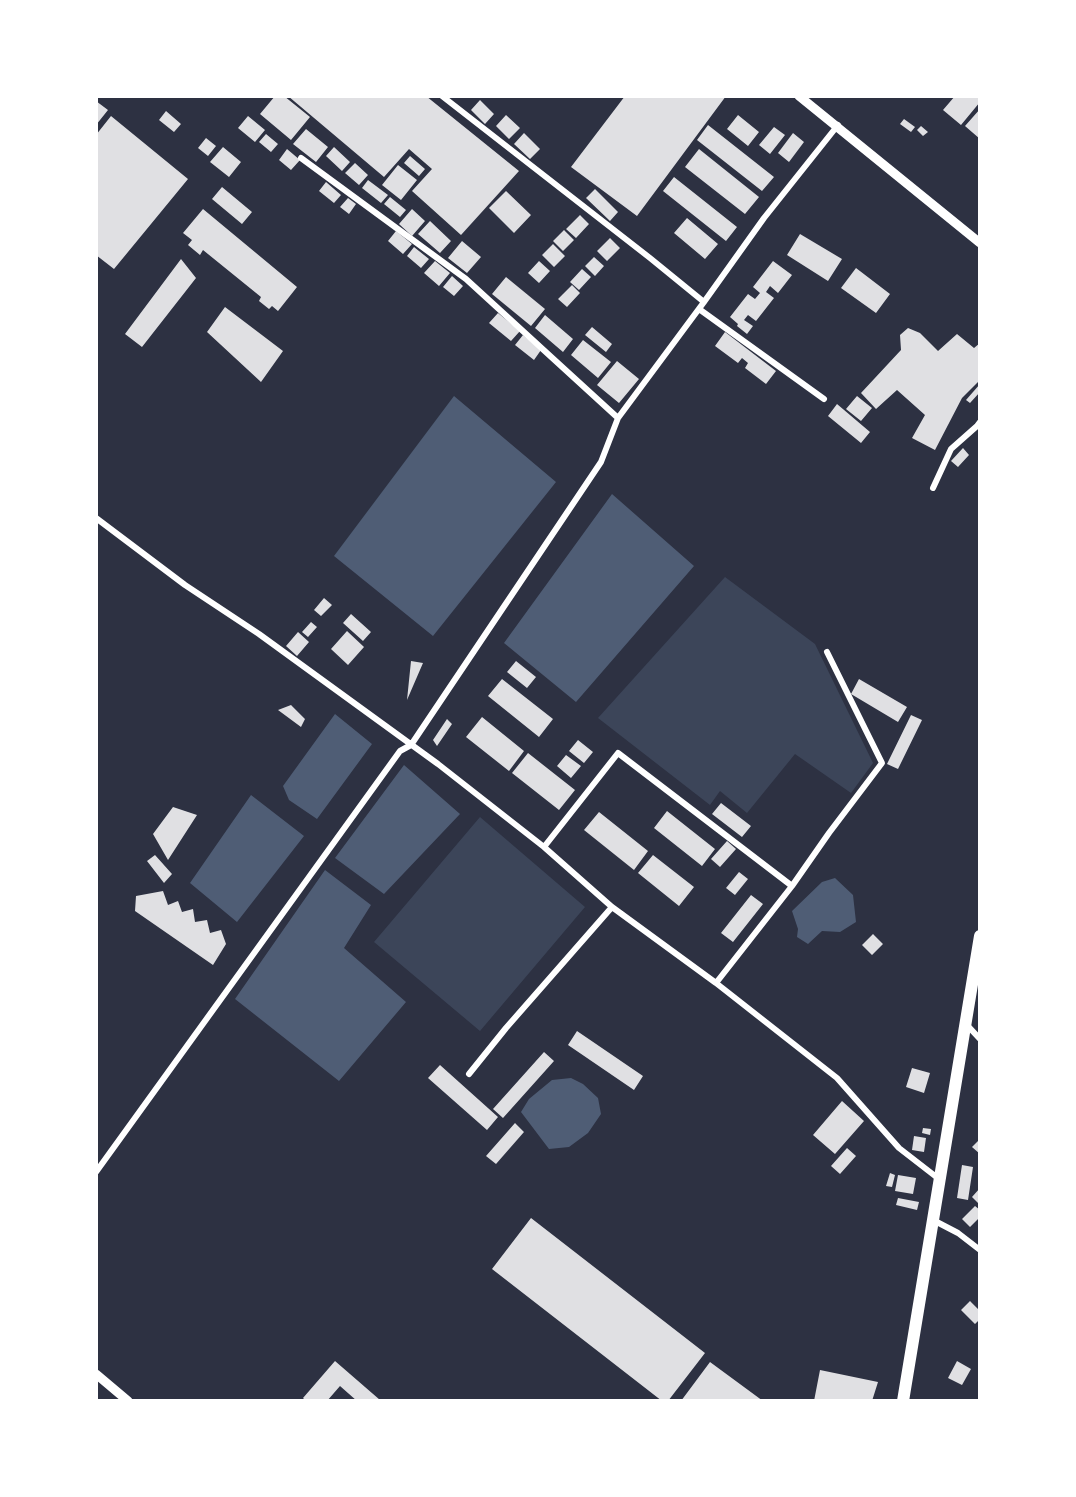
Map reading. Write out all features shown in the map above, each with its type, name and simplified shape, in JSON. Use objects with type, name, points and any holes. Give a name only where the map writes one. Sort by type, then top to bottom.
[{"type":"highway","points":[[903,1401],[980,936]]},
{"type":"street","points":[[442,96],[704,302]]},
{"type":"street","points":[[799,96],[980,241]]},
{"type":"street","points":[[804,96],[838,126]]},
{"type":"street","points":[[96,1172],[400,750],[411,745],[601,462],[618,418],[764,219],[838,126]]},
{"type":"street","points":[[301,158],[466,279],[618,418]]},
{"type":"street","points":[[699,309],[824,399]]},
{"type":"street","points":[[933,488],[951,449],[980,422]]},
{"type":"street","points":[[96,518],[185,585],[259,634],[438,764],[544,847],[612,907],[716,983],[837,1078],[899,1148],[939,1179]]},
{"type":"street","points":[[716,983],[882,763],[826,652]]},
{"type":"street","points":[[544,847],[618,753],[792,885]]},
{"type":"street","points":[[469,1074],[506,1028],[612,907]]},
{"type":"street","points":[[965,1024],[980,1039]]},
{"type":"street","points":[[933,1220],[958,1233],[980,1250]]},
{"type":"street","points":[[96,1374],[128,1401]]},
{"type":"street","points":[[96,1381],[120,1401]]},
{"type":"shaded area","points":[[454,396],[556,482],[433,636],[334,556]]},
{"type":"shaded area","points":[[612,494],[694,566],[576,702],[504,643]]},
{"type":"shaded area","points":[[725,577],[815,644],[873,763],[851,793],[795,754],[747,813],[720,791],[710,805],[598,718]]},
{"type":"shaded area","points":[[335,714],[372,744],[317,819],[289,800],[283,786]]},
{"type":"shaded area","points":[[404,765],[460,814],[384,894],[335,858]]},
{"type":"shaded area","points":[[251,795],[304,836],[237,922],[190,883]]},
{"type":"shaded area","points":[[480,817],[585,907],[480,1031],[374,942]]},
{"type":"shaded area","points":[[325,870],[371,905],[344,948],[406,1002],[339,1081],[235,999]]},
{"type":"shaded area","points":[[835,878],[853,895],[856,922],[840,932],[822,931],[808,944],[797,937],[798,929],[792,911],[822,882]]},
{"type":"shaded area","points":[[571,1078],[583,1084],[598,1098],[601,1114],[588,1133],[569,1147],[549,1149],[521,1112],[529,1099],[552,1080]]},
{"type":"building","points":[[275,96],[284,96],[310,117],[291,140],[260,114]]},
{"type":"building","points":[[288,96],[426,96],[519,171],[461,235],[412,191],[432,169],[409,149],[384,177]]},
{"type":"building","points":[[625,96],[726,96],[637,216],[571,167]]},
{"type":"building","points":[[955,96],[980,96],[980,102],[961,125],[943,110]]},
{"type":"building","points":[[480,100],[494,114],[485,124],[471,110]]},
{"type":"building","points":[[96,101],[108,110],[96,125]]},
{"type":"building","points":[[980,109],[980,139],[965,126]]},
{"type":"building","points":[[166,111],[181,124],[174,132],[159,120]]},
{"type":"building","points":[[506,115],[520,128],[509,139],[496,126]]},
{"type":"building","points":[[738,115],[759,132],[748,146],[727,129]]},
{"type":"building","points":[[111,116],[188,179],[114,269],[96,255],[96,135]]},
{"type":"building","points":[[248,116],[265,130],[255,142],[238,128]]},
{"type":"building","points":[[904,119],[915,127],[911,132],[900,124]]},
{"type":"building","points":[[708,125],[774,177],[762,191],[697,140]]},
{"type":"building","points":[[921,126],[928,132],[923,136],[917,130]]},
{"type":"building","points":[[774,127],[785,135],[770,154],[759,145]]},
{"type":"building","points":[[306,129],[328,147],[316,162],[293,144]]},
{"type":"building","points":[[524,133],[540,149],[530,159],[514,144]]},
{"type":"building","points":[[793,133],[804,142],[789,162],[778,153]]},
{"type":"building","points":[[266,134],[278,144],[271,152],[259,142]]},
{"type":"building","points":[[206,138],[216,146],[208,156],[198,148]]},
{"type":"building","points":[[223,147],[241,162],[229,177],[210,162]]},
{"type":"building","points":[[334,147],[350,162],[342,171],[326,156]]},
{"type":"building","points":[[287,149],[300,160],[291,170],[279,160]]},
{"type":"building","points":[[699,149],[759,197],[745,214],[685,167]]},
{"type":"building","points":[[410,156],[425,169],[419,176],[404,163]]},
{"type":"building","points":[[355,163],[368,175],[359,185],[345,173]]},
{"type":"building","points":[[398,165],[417,180],[401,200],[382,185]]},
{"type":"building","points":[[674,177],[737,227],[726,241],[663,191]]},
{"type":"building","points":[[368,180],[388,195],[381,203],[362,188]]},
{"type":"building","points":[[326,182],[341,195],[334,203],[319,191]]},
{"type":"building","points":[[222,187],[252,212],[242,224],[212,199]]},
{"type":"building","points":[[595,189],[618,212],[610,221],[586,198]]},
{"type":"building","points":[[506,191],[531,215],[514,233],[489,208]]},
{"type":"building","points":[[390,197],[406,210],[400,217],[384,204]]},
{"type":"building","points":[[348,198],[356,204],[349,214],[340,207]]},
{"type":"building","points":[[203,209],[297,287],[278,311],[272,306],[269,309],[259,301],[261,297],[203,250],[200,255],[188,245],[192,240],[183,233]]},
{"type":"building","points":[[412,209],[425,221],[412,236],[399,224]]},
{"type":"building","points":[[580,215],[589,224],[576,238],[566,229]]},
{"type":"building","points":[[687,218],[718,244],[705,259],[674,233]]},
{"type":"building","points":[[430,221],[451,241],[440,253],[418,234]]},
{"type":"building","points":[[564,230],[574,240],[563,251],[553,241]]},
{"type":"building","points":[[396,231],[412,244],[403,254],[388,241]]},
{"type":"building","points":[[800,234],[842,259],[828,281],[787,255]]},
{"type":"building","points":[[610,238],[620,248],[607,261],[597,251]]},
{"type":"building","points":[[462,241],[481,257],[467,273],[448,258]]},
{"type":"building","points":[[553,244],[565,256],[554,267],[542,255]]},
{"type":"building","points":[[414,247],[429,259],[421,268],[407,256]]},
{"type":"building","points":[[594,257],[604,266],[595,276],[585,266]]},
{"type":"building","points":[[181,259],[196,278],[142,347],[125,334]]},
{"type":"building","points":[[435,261],[450,273],[439,286],[424,273]]},
{"type":"building","points":[[539,261],[550,271],[539,283],[528,273]]},
{"type":"building","points":[[773,261],[792,275],[778,293],[770,286],[766,292],[774,298],[756,321],[748,315],[744,320],[753,326],[747,334],[730,317],[748,294],[755,299],[760,293],[753,287]]},
{"type":"building","points":[[856,268],[890,294],[876,313],[841,288]]},
{"type":"building","points":[[582,269],[591,277],[579,290],[570,282]]},
{"type":"building","points":[[452,276],[463,286],[454,296],[443,287]]},
{"type":"building","points":[[506,277],[545,309],[531,326],[492,294]]},
{"type":"building","points":[[572,285],[580,293],[567,307],[558,299]]},
{"type":"building","points":[[225,307],[283,351],[261,382],[207,332]]},
{"type":"building","points":[[498,313],[520,331],[511,341],[489,323]]},
{"type":"building","points":[[545,315],[573,339],[563,352],[535,328]]},
{"type":"building","points":[[592,327],[612,344],[606,352],[585,335]]},
{"type":"building","points":[[908,328],[920,333],[938,351],[957,334],[974,348],[980,343],[980,380],[962,398],[935,450],[912,438],[925,415],[897,390],[876,409],[861,393],[901,350],[900,335]]},
{"type":"building","points":[[725,332],[776,371],[766,384],[745,368],[748,363],[742,358],[738,363],[715,346]]},
{"type":"building","points":[[523,335],[541,350],[534,360],[515,345]]},
{"type":"building","points":[[583,340],[611,362],[598,378],[571,355]]},
{"type":"building","points":[[617,361],[639,379],[619,403],[597,385]]},
{"type":"building","points":[[980,384],[980,392],[970,403],[966,400]]},
{"type":"building","points":[[857,396],[872,408],[861,421],[846,409]]},
{"type":"building","points":[[837,404],[870,432],[861,443],[828,416]]},
{"type":"building","points":[[963,448],[969,455],[958,467],[951,461]]},
{"type":"building","points":[[324,598],[332,605],[321,616],[314,610]]},
{"type":"building","points":[[351,614],[371,632],[363,641],[343,623]]},
{"type":"building","points":[[311,622],[317,627],[308,637],[302,632]]},
{"type":"building","points":[[347,631],[364,647],[348,665],[331,649]]},
{"type":"building","points":[[298,632],[309,642],[297,656],[286,646]]},
{"type":"building","points":[[411,661],[423,663],[407,700]]},
{"type":"building","points":[[516,661],[536,677],[527,688],[507,672]]},
{"type":"building","points":[[502,679],[553,719],[539,737],[488,696]]},
{"type":"building","points":[[859,679],[907,707],[898,722],[851,694]]},
{"type":"building","points":[[291,705],[305,719],[301,727],[278,710]]},
{"type":"building","points":[[911,715],[922,720],[898,769],[887,764]]},
{"type":"building","points":[[482,717],[524,751],[509,771],[466,737]]},
{"type":"building","points":[[447,719],[452,724],[437,746],[433,740]]},
{"type":"building","points":[[578,740],[593,752],[584,763],[569,751]]},
{"type":"building","points":[[528,753],[575,790],[559,810],[512,773]]},
{"type":"building","points":[[566,755],[581,766],[571,778],[557,766]]},
{"type":"building","points":[[721,803],[751,826],[742,837],[712,814]]},
{"type":"building","points":[[173,807],[197,815],[168,860],[153,834]]},
{"type":"building","points":[[667,811],[715,849],[702,866],[654,828]]},
{"type":"building","points":[[599,812],[648,851],[634,870],[584,830]]},
{"type":"building","points":[[727,841],[736,849],[720,867],[711,859]]},
{"type":"building","points":[[155,855],[172,874],[164,883],[147,861]]},
{"type":"building","points":[[653,855],[694,887],[679,906],[638,873]]},
{"type":"building","points":[[739,872],[748,879],[735,895],[726,888]]},
{"type":"building","points":[[163,891],[168,905],[178,901],[182,912],[193,909],[195,922],[207,920],[210,933],[221,930],[226,944],[213,965],[135,911],[136,896]]},
{"type":"building","points":[[751,895],[763,904],[733,942],[721,933]]},
{"type":"building","points":[[873,934],[883,944],[872,955],[862,945]]},
{"type":"building","points":[[577,1031],[643,1076],[634,1090],[568,1045]]},
{"type":"building","points":[[544,1052],[554,1061],[503,1118],[493,1109]]},
{"type":"building","points":[[440,1065],[498,1117],[487,1130],[428,1078]]},
{"type":"building","points":[[912,1068],[930,1073],[924,1093],[906,1087]]},
{"type":"building","points":[[842,1101],[864,1121],[835,1154],[813,1135]]},
{"type":"building","points":[[515,1123],[524,1132],[496,1164],[486,1156]]},
{"type":"building","points":[[923,1128],[931,1129],[930,1135],[922,1133]]},
{"type":"building","points":[[914,1136],[926,1138],[924,1152],[912,1150]]},
{"type":"building","points":[[980,1139],[980,1154],[972,1147]]},
{"type":"building","points":[[847,1148],[856,1156],[840,1174],[831,1166]]},
{"type":"building","points":[[962,1165],[973,1167],[968,1200],[957,1198]]},
{"type":"building","points":[[890,1173],[895,1175],[892,1187],[886,1186]]},
{"type":"building","points":[[898,1175],[916,1178],[913,1194],[895,1191]]},
{"type":"building","points":[[980,1188],[980,1205],[972,1197]]},
{"type":"building","points":[[898,1198],[919,1202],[917,1210],[896,1205]]},
{"type":"building","points":[[975,1206],[980,1210],[980,1217],[970,1227],[962,1219]]},
{"type":"building","points":[[531,1218],[705,1353],[668,1401],[662,1401],[492,1269]]},
{"type":"building","points":[[970,1301],[980,1311],[980,1319],[975,1324],[961,1310]]},
{"type":"building","points":[[335,1361],[380,1400],[357,1401],[340,1386],[327,1401],[306,1401],[303,1398]]},
{"type":"building","points":[[957,1361],[971,1369],[962,1385],[948,1378]]},
{"type":"building","points":[[710,1362],[763,1401],[681,1401]]},
{"type":"building","points":[[820,1370],[878,1382],[872,1401],[814,1401]]}]
